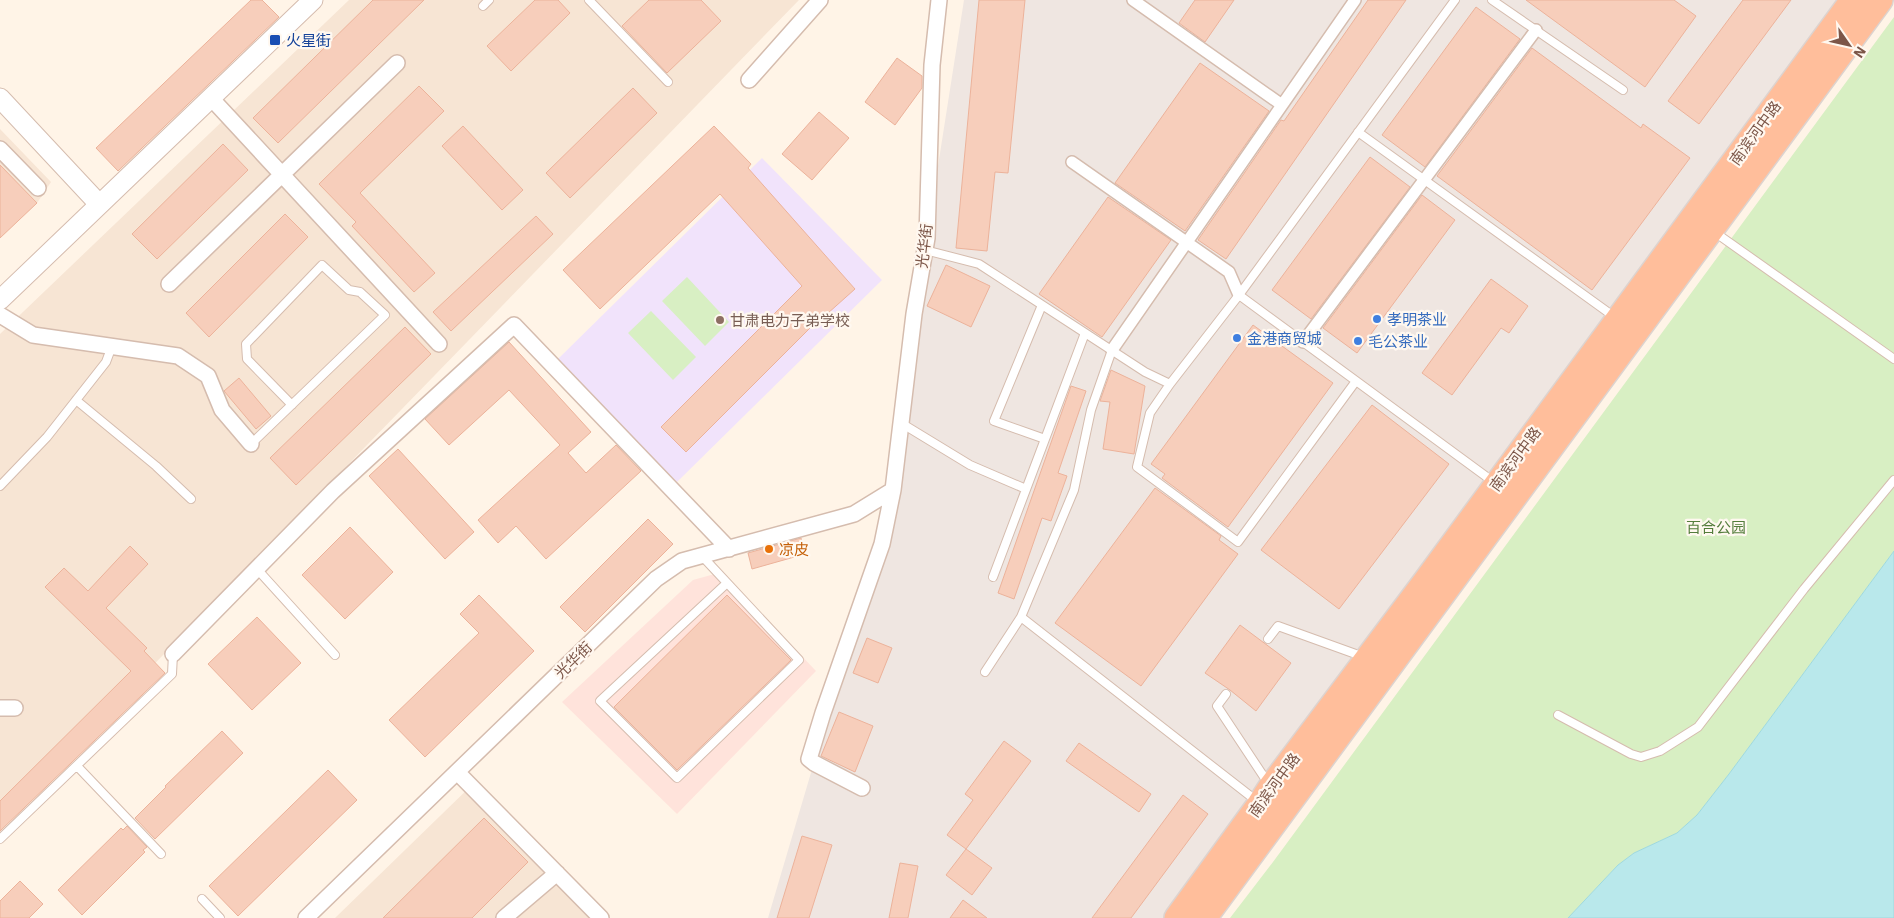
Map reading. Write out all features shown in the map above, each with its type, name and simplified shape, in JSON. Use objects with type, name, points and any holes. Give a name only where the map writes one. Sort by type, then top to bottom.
[{"type":"highway","name":"南滨河中路","points":[[1204,918],[1275,797],[1368,658],[1853,0]]},
{"type":"highway","name":"南滨河中路","points":[[1177,918],[1275,797],[1711,230],[1880,0]]},
{"type":"street","points":[[749,80],[820,0]]},
{"type":"street","name":"光华街","points":[[862,788],[814,763],[809,758],[882,544],[893,490],[914,314],[927,238],[932,65],[938,0]]},
{"type":"street","points":[[1133,0],[1282,105]]},
{"type":"street","points":[[1112,350],[1355,0]]},
{"type":"street","points":[[0,300],[211,98],[306,2]]},
{"type":"street","points":[[1303,342],[1536,30]]},
{"type":"street","points":[[169,284],[397,63]]},
{"type":"street","points":[[0,98],[99,204]]},
{"type":"street","points":[[211,98],[439,344]]},
{"type":"street","points":[[0,149],[38,188]]},
{"type":"street","points":[[1072,162],[1229,272],[1240,295]]},
{"type":"street","points":[[0,315],[33,334],[178,356],[208,376],[222,410],[251,444]]},
{"type":"street","points":[[173,654],[333,491],[514,325],[729,549]]},
{"type":"street","name":"光华街","points":[[306,918],[656,580],[682,561],[854,514],[893,490]]},
{"type":"street","points":[[0,708],[16,708]]},
{"type":"street","points":[[457,772],[601,918]]},
{"type":"street","points":[[504,918],[557,873]]},
{"type":"lane","points":[[589,0],[668,82]]},
{"type":"lane","points":[[1356,381],[1238,542],[1137,467],[1150,413],[1170,384],[1240,295],[1455,0]]},
{"type":"lane","points":[[1492,0],[1623,90]]},
{"type":"lane","points":[[1358,132],[1618,319]]},
{"type":"lane","points":[[1711,230],[1894,359]]},
{"type":"lane","points":[[925,250],[978,264],[1145,372],[1170,384]]},
{"type":"lane","points":[[251,444],[292,405],[385,315],[360,292],[349,290],[322,265],[246,344],[247,359],[292,405]]},
{"type":"lane","points":[[1240,295],[1496,484]]},
{"type":"lane","points":[[1042,305],[994,421],[1046,439]]},
{"type":"lane","points":[[993,577],[1085,333]]},
{"type":"lane","points":[[0,486],[47,437],[106,362],[112,346]]},
{"type":"lane","points":[[985,672],[1021,618],[1074,490],[1091,410],[1112,350]]},
{"type":"lane","points":[[76,400],[156,466],[191,500]]},
{"type":"lane","points":[[901,423],[970,465],[1026,489]]},
{"type":"lane","points":[[1558,715],[1631,754],[1641,757],[1660,751],[1698,727],[1804,589],[1894,480]]},
{"type":"lane","points":[[702,556],[799,660],[676,778],[600,701],[727,583]]},
{"type":"lane","points":[[257,569],[335,655]]},
{"type":"lane","points":[[1021,618],[1275,797]]},
{"type":"lane","points":[[1268,639],[1278,626],[1368,658]]},
{"type":"lane","points":[[0,840],[172,674],[173,654]]},
{"type":"lane","points":[[1226,694],[1217,706],[1275,797]]},
{"type":"lane","points":[[77,766],[161,854]]},
{"type":"lane","points":[[202,899],[220,918]]},
{"type":"shaded area","points":[[349,0],[799,0],[0,823],[0,334]]},
{"type":"shaded area","points":[[964,0],[1843,0],[1204,918],[768,918],[879,543]]},
{"type":"shaded area","points":[[0,129],[51,182],[37,203],[0,238]]},
{"type":"shaded area","name":"甘肃电力子弟学校","points":[[762,158],[882,280],[677,482],[557,360]]},
{"type":"shaded area","points":[[722,572],[816,671],[677,814],[562,702],[693,580]]},
{"type":"shaded area","points":[[476,781],[608,918],[335,918]]},
{"type":"green space","name":"百合公园","points":[[1894,17],[1894,551],[1697,815],[1677,833],[1634,853],[1618,865],[1568,918],[1230,918],[1273,862]]},
{"type":"green space","points":[[687,277],[729,322],[705,346],[662,301]]},
{"type":"green space","points":[[651,311],[696,357],[673,380],[628,333]]},
{"type":"water","points":[[1894,551],[1894,918],[1568,918],[1618,865],[1634,853],[1677,833],[1697,815]]},
{"type":"building","points":[[251,0],[262,0],[279,17],[118,171],[96,148]]},
{"type":"building","points":[[373,0],[424,0],[278,143],[253,118]]},
{"type":"building","points":[[535,0],[558,0],[570,13],[511,71],[487,46]]},
{"type":"building","points":[[649,0],[701,0],[721,21],[667,73],[622,26]]},
{"type":"building","points":[[979,0],[1025,0],[1008,173],[995,172],[987,251],[956,248]]},
{"type":"building","points":[[1195,0],[1234,0],[1205,42],[1179,23]]},
{"type":"building","points":[[1368,0],[1406,0],[1226,259],[1198,240],[1281,120],[1284,121]]},
{"type":"building","points":[[1526,0],[1674,0],[1696,16],[1645,87]]},
{"type":"building","points":[[1743,0],[1791,0],[1699,124],[1668,101]]},
{"type":"building","points":[[1476,7],[1520,39],[1425,167],[1382,135]]},
{"type":"building","points":[[1532,48],[1641,128],[1643,124],[1690,158],[1592,290],[1437,176]]},
{"type":"building","points":[[897,58],[922,76],[922,88],[895,125],[865,102]]},
{"type":"building","points":[[1200,63],[1269,111],[1185,231],[1115,183]]},
{"type":"building","points":[[419,86],[444,111],[360,193],[435,273],[414,292],[352,226],[356,222],[319,184]]},
{"type":"building","points":[[633,88],[657,113],[570,198],[546,173]]},
{"type":"building","points":[[819,112],[849,138],[812,180],[782,154]]},
{"type":"building","points":[[463,126],[523,190],[502,210],[442,146]]},
{"type":"building","points":[[714,126],[751,164],[748,168],[855,289],[827,314],[825,313],[686,452],[661,427],[802,286],[720,194],[600,309],[563,270]]},
{"type":"building","points":[[223,144],[248,170],[157,259],[132,234]]},
{"type":"building","points":[[1370,157],[1410,187],[1311,319],[1272,290]]},
{"type":"building","points":[[0,165],[37,203],[0,238]]},
{"type":"building","points":[[1422,195],[1455,220],[1357,353],[1323,328]]},
{"type":"building","points":[[1108,197],[1171,240],[1102,337],[1039,294]]},
{"type":"building","points":[[285,214],[308,237],[209,337],[186,313]]},
{"type":"building","points":[[536,216],[553,234],[451,331],[433,312]]},
{"type":"building","points":[[946,265],[990,286],[971,327],[927,306]]},
{"type":"building","points":[[1491,279],[1528,306],[1509,333],[1501,328],[1452,395],[1422,373]]},
{"type":"building","points":[[1253,325],[1333,383],[1228,527],[1162,478],[1165,474],[1151,464]]},
{"type":"building","points":[[405,327],[431,354],[296,485],[270,458]]},
{"type":"building","points":[[509,342],[591,432],[568,453],[586,473],[616,445],[641,471],[546,559],[516,526],[498,543],[478,520],[560,445],[509,390],[449,445],[425,419]]},
{"type":"building","points":[[1111,370],[1145,386],[1134,454],[1103,449],[1110,402],[1100,401]]},
{"type":"building","points":[[239,378],[271,416],[256,429],[224,391]]},
{"type":"building","points":[[1071,386],[1086,391],[1058,473],[1067,476],[1051,521],[1042,518],[1014,599],[998,593]]},
{"type":"building","points":[[1372,405],[1449,464],[1339,609],[1261,550]]},
{"type":"building","points":[[398,449],[474,532],[445,559],[369,476]]},
{"type":"building","points":[[1155,488],[1221,536],[1219,540],[1238,554],[1141,686],[1055,623]]},
{"type":"building","points":[[648,519],[673,544],[585,632],[560,607]]},
{"type":"building","points":[[350,527],[393,572],[345,619],[302,575]]},
{"type":"building","points":[[801,538],[805,554],[752,569],[748,553]]},
{"type":"building","points":[[130,546],[148,564],[106,608],[147,648],[144,651],[165,673],[0,831],[0,801],[131,671],[45,587],[64,568],[88,591]]},
{"type":"building","points":[[479,595],[534,651],[425,757],[389,720],[479,633],[460,614]]},
{"type":"building","points":[[727,595],[791,660],[677,770],[614,707]]},
{"type":"building","points":[[257,617],[301,663],[252,710],[208,664]]},
{"type":"building","points":[[1240,625],[1291,663],[1256,711],[1205,673]]},
{"type":"building","points":[[867,638],[892,648],[878,683],[853,673]]},
{"type":"building","points":[[839,712],[873,726],[855,772],[821,756]]},
{"type":"building","points":[[222,731],[243,753],[155,839],[135,818]]},
{"type":"building","points":[[1004,741],[1031,761],[966,849],[947,835],[973,800],[965,794]]},
{"type":"building","points":[[1079,743],[1151,794],[1139,812],[1066,761]]},
{"type":"building","points":[[328,770],[357,800],[238,916],[209,886]]},
{"type":"building","points":[[1183,795],[1208,814],[1131,918],[1092,918]]},
{"type":"building","points":[[484,818],[528,862],[472,918],[383,918]]},
{"type":"building","points":[[127,826],[147,847],[143,850],[145,852],[82,915],[58,890],[121,828],[123,830]]},
{"type":"building","points":[[802,836],[832,845],[809,918],[777,918]]},
{"type":"building","points":[[966,849],[992,868],[972,895],[946,875]]},
{"type":"building","points":[[900,863],[918,866],[908,918],[889,918]]},
{"type":"building","points":[[20,881],[43,904],[29,918],[0,918],[0,901]]},
{"type":"building","points":[[963,900],[987,918],[950,918]]},
{"type":"place","name":"火星街","points":[[275,40]]},
{"type":"place","name":"孝明茶业","points":[[1377,319]]},
{"type":"place","name":"甘肃电力子弟学校","points":[[720,320]]},
{"type":"place","name":"金港商贸城","points":[[1237,338]]},
{"type":"place","name":"毛公茶业","points":[[1358,341]]},
{"type":"place","name":"凉皮","points":[[769,549]]}]
